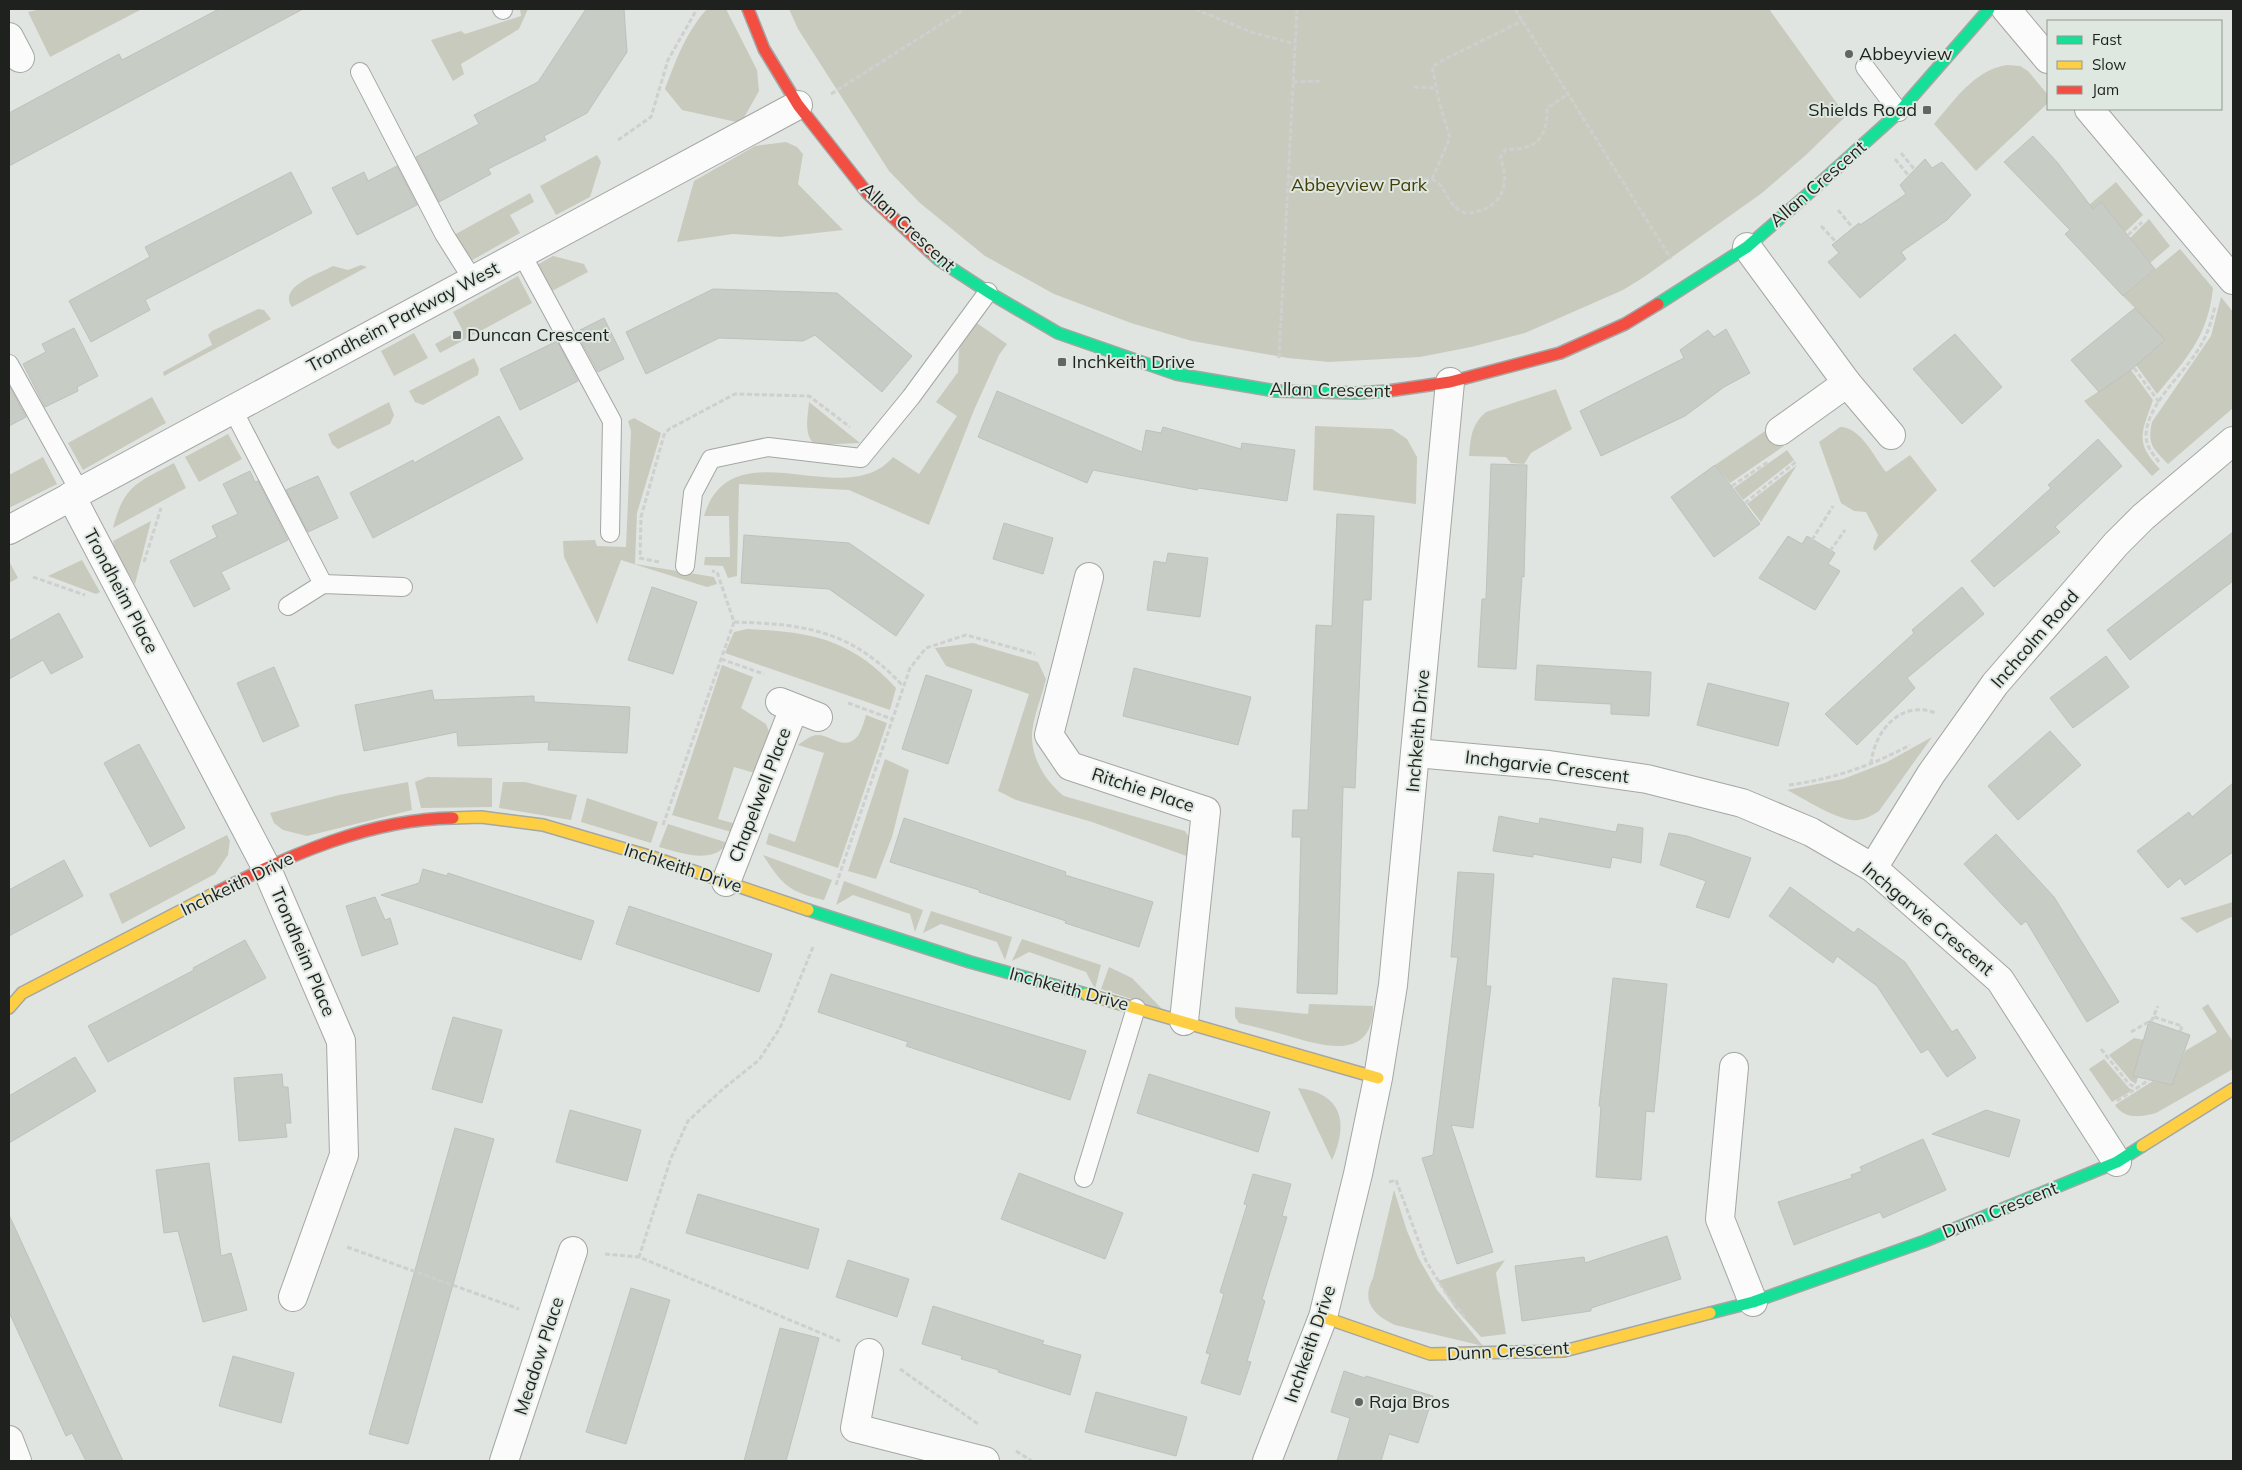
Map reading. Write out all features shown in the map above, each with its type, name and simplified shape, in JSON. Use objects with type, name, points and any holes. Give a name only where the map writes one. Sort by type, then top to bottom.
[{"type":"street","points":[[748,9],[764,49],[798,105]]},
{"type":"street","name":"Allan Crescent","points":[[798,105],[868,194],[939,260],[988,292],[1058,332],[1176,374],[1276,391],[1358,393],[1405,390],[1450,382],[1560,353],[1625,324],[1747,247],[1899,112],[1989,9]]},
{"type":"street","points":[[2006,9],[2047,58]]},
{"type":"street","name":"Trondheim Parkway West","points":[[9,530],[798,105]]},
{"type":"street","points":[[2091,110],[2227,276]]},
{"type":"street","points":[[1747,247],[1847,383],[1891,435]]},
{"type":"street","name":"Inchkeith Drive","points":[[1267,1461],[1323,1317],[1378,1078],[1392,986],[1416,753],[1450,382]]},
{"type":"street","points":[[1780,431],[1847,383]]},
{"type":"street","name":"Inchcolm Road","points":[[1873,868],[1930,774],[1994,684],[2116,544],[2143,517],[2233,440]]},
{"type":"street","name":"Trondheim Place","points":[[76,494],[266,866],[341,1040],[344,1155],[294,1297]]},
{"type":"street","name":"Ritchie Place","points":[[1089,577],[1049,735],[1070,766],[1206,811],[1184,1021]]},
{"type":"street","name":"Chapelwell Place","points":[[726,882],[798,709]]},
{"type":"street","name":"Inchgarvie Crescent","points":[[1416,753],[1549,765],[1647,779],[1742,803],[1811,832],[1873,868],[2000,980],[2117,1162]]},
{"type":"street","name":"Inchkeith Drive","points":[[9,1008],[22,993],[266,866],[375,827],[435,818],[481,817],[542,824],[652,857],[825,916],[970,962],[1184,1021],[1378,1078]]},
{"type":"street","points":[[1734,1067],[1720,1219],[1753,1302]]},
{"type":"street","name":"Dunn Crescent","points":[[1323,1317],[1430,1354],[1564,1351],[1753,1302],[1925,1241],[2117,1162],[2233,1089]]},
{"type":"street","name":"Meadow Place","points":[[504,1461],[573,1251]]},
{"type":"street","points":[[869,1353],[855,1428],[985,1461]]},
{"type":"street","points":[[9,1440],[17,1461]]},
{"type":"lane","points":[[1865,67],[1899,112]]},
{"type":"lane","points":[[360,72],[444,234],[473,280]]},
{"type":"lane","points":[[522,253],[612,421],[610,533]]},
{"type":"lane","points":[[685,566],[693,493],[711,459],[768,447],[861,458],[911,397],[988,292]]},
{"type":"lane","points":[[9,364],[76,494]]},
{"type":"lane","points":[[232,410],[323,584]]},
{"type":"lane","points":[[288,606],[323,584],[403,588]]},
{"type":"lane","points":[[1084,1178],[1136,1008]]},
{"type":"path","points":[[618,140],[650,117],[668,60],[697,9]]},
{"type":"path","points":[[826,97],[965,9]]},
{"type":"path","points":[[1195,9],[1251,32],[1295,44]]},
{"type":"path","points":[[1279,364],[1297,9]]},
{"type":"path","points":[[1515,9],[1674,264]]},
{"type":"path","points":[[1432,179],[1450,138],[1432,67],[1445,58],[1522,21]]},
{"type":"path","points":[[1293,82],[1323,80]]},
{"type":"path","points":[[1414,87],[1436,88]]},
{"type":"path","points":[[1409,180],[1432,179],[1440,184],[1451,204],[1462,212],[1474,213],[1490,208],[1498,201],[1504,187],[1504,168],[1500,158],[1506,148],[1521,150],[1537,142],[1545,132],[1547,108],[1568,94]]},
{"type":"path","points":[[1899,151],[1915,170]]},
{"type":"path","points":[[1893,157],[1909,176]]},
{"type":"path","points":[[1288,177],[1318,176]]},
{"type":"path","points":[[1836,208],[1853,228]]},
{"type":"path","points":[[1819,223],[1836,242]]},
{"type":"path","points":[[2154,456],[2147,446],[2146,435],[2148,425],[2159,402],[2196,354],[2208,332],[2227,276]]},
{"type":"path","points":[[2134,368],[2159,402]]},
{"type":"path","points":[[652,857],[734,622],[717,572],[640,558],[641,517],[664,435],[669,428],[735,394],[809,396],[856,431]]},
{"type":"path","points":[[1745,503],[1798,460]]},
{"type":"path","points":[[1812,540],[1832,506]]},
{"type":"path","points":[[1830,551],[1845,530]]},
{"type":"path","points":[[734,622],[792,626],[824,632],[870,656],[888,669],[904,686]]},
{"type":"path","points":[[984,1428],[888,1361],[639,1256],[671,1158],[688,1121],[723,1088],[759,1060],[780,1028],[825,916],[910,668],[926,648],[966,635],[1067,662]]},
{"type":"path","points":[[1871,764],[1875,741],[1891,720],[1916,710],[1932,711],[1941,715]]},
{"type":"path","points":[[1783,786],[1819,781],[1871,764],[1913,743]]},
{"type":"path","points":[[2132,1032],[2152,1020],[2158,1006]]},
{"type":"path","points":[[2154,1017],[2182,1026],[2180,1032]]},
{"type":"path","points":[[2101,1049],[2129,1084],[2137,1088]]},
{"type":"path","points":[[2114,1103],[2149,1080]]},
{"type":"path","points":[[1353,1191],[1396,1180],[1426,1261],[1446,1293],[1493,1352]]},
{"type":"path","points":[[315,1235],[550,1320]]},
{"type":"path","points":[[1016,1450],[1032,1461]]},
{"type":"green space","points":[[41,9],[142,9],[50,57],[28,12]]},
{"type":"green space","points":[[520,9],[528,9],[519,29],[461,64],[464,74],[453,81],[431,40],[461,31],[465,34],[521,16]]},
{"type":"green space","points":[[707,9],[726,9],[757,70],[759,91],[741,123],[682,110],[665,89],[687,37]]},
{"type":"green space","name":"Abbeyview Park","points":[[789,9],[1769,9],[1846,116],[1807,154],[1762,193],[1644,277],[1623,290],[1525,333],[1471,347],[1420,357],[1329,362],[1288,358],[1192,341],[1131,323],[1054,294],[985,256],[920,203],[889,171],[798,29]]},
{"type":"green space","points":[[2007,65],[2020,66],[2028,71],[2047,94],[2047,104],[1976,171],[1934,124],[1966,88],[1984,73]]},
{"type":"green space","points":[[786,142],[797,147],[803,154],[798,184],[843,230],[780,237],[733,234],[677,242],[694,181],[755,146]]},
{"type":"green space","points":[[597,155],[601,162],[590,197],[556,215],[540,186]]},
{"type":"green space","points":[[2116,182],[2143,215],[2125,232],[2101,202],[2093,209],[2089,205]]},
{"type":"green space","points":[[530,193],[534,202],[510,215],[520,233],[469,262],[454,235]]},
{"type":"green space","points":[[2149,219],[2170,246],[2150,263],[2130,238]]},
{"type":"green space","points":[[2180,249],[2213,288],[2201,333],[2187,357],[2157,394],[2136,365],[2135,308],[2123,296]]},
{"type":"green space","points":[[553,256],[584,264],[588,272],[552,291],[537,265]]},
{"type":"green space","points":[[361,265],[367,267],[292,307],[289,300],[291,293],[295,287],[310,277],[333,266],[348,270]]},
{"type":"green space","points":[[518,276],[532,303],[440,353],[435,344],[462,329],[453,312]]},
{"type":"green space","points":[[2221,297],[2233,312],[2233,408],[2168,464],[2152,446],[2150,436],[2152,422],[2211,336]]},
{"type":"green space","points":[[258,309],[264,310],[271,319],[164,376],[163,372],[212,345],[208,335],[212,331]]},
{"type":"green space","points":[[974,321],[1007,344],[999,355],[974,410],[929,525],[849,490],[739,484],[737,576],[728,578],[723,566],[704,565],[705,557],[730,557],[729,516],[704,516],[718,490],[739,476],[763,472],[819,477],[847,477],[872,472],[893,457],[919,474],[957,416],[936,402],[958,372],[959,350],[964,337]]},
{"type":"green space","points":[[414,333],[428,358],[394,376],[381,351]]},
{"type":"green space","points":[[474,358],[479,369],[478,375],[423,405],[415,402],[409,391]]},
{"type":"green space","points":[[2131,370],[2153,400],[2143,436],[2143,444],[2146,451],[2160,469],[2152,476],[2084,401]]},
{"type":"green space","points":[[1556,389],[1572,429],[1531,453],[1524,464],[1511,463],[1506,457],[1469,456],[1471,437],[1477,422],[1486,412]]},
{"type":"green space","points":[[152,397],[166,423],[83,470],[68,443]]},
{"type":"green space","points":[[389,402],[394,415],[390,424],[338,449],[332,444],[328,434]]},
{"type":"green space","points":[[809,402],[860,443],[815,445],[811,441],[808,430]]},
{"type":"green space","points":[[634,418],[661,433],[637,513],[635,564],[714,577],[717,584],[707,587],[621,560],[597,624],[564,557],[563,541],[595,540],[597,546],[626,547],[631,431],[628,421]]},
{"type":"green space","points":[[1315,426],[1392,429],[1407,439],[1417,457],[1416,504],[1313,490]]},
{"type":"green space","points":[[1771,427],[1784,446],[1730,483],[1715,465]]},
{"type":"green space","points":[[1840,427],[1848,428],[1861,437],[1886,472],[1910,455],[1937,490],[1875,551],[1873,548],[1878,535],[1866,512],[1854,511],[1841,503],[1819,442]]},
{"type":"green space","points":[[228,434],[242,459],[199,482],[185,457]]},
{"type":"green space","points":[[1787,450],[1794,460],[1743,500],[1734,488]]},
{"type":"green space","points":[[43,457],[57,484],[9,508],[9,475]]},
{"type":"green space","points":[[174,463],[186,488],[113,528],[117,514],[127,494],[141,481]]},
{"type":"green space","points":[[1797,465],[1761,522],[1747,504]]},
{"type":"green space","points":[[151,521],[135,584],[115,552],[113,541]]},
{"type":"green space","points":[[82,560],[100,592],[96,594],[48,576]]},
{"type":"green space","points":[[9,561],[18,578],[9,583]]},
{"type":"green space","points":[[747,629],[770,630],[810,636],[829,641],[846,649],[863,659],[896,688],[890,710],[725,653],[734,632]]},
{"type":"green space","points":[[973,643],[1038,662],[1046,679],[1033,725],[1033,747],[1042,771],[1058,791],[1064,796],[1185,831],[1192,842],[1192,858],[1092,822],[1016,800],[998,791],[1029,694],[946,666],[935,648]]},
{"type":"green space","points":[[722,665],[753,677],[741,708],[766,724],[771,736],[758,774],[734,767],[718,819],[743,826],[735,833],[672,815]]},
{"type":"green space","points":[[866,715],[887,723],[838,868],[766,844],[769,833],[795,842],[824,753],[798,745],[808,738],[817,735],[843,743],[852,741],[860,732]]},
{"type":"green space","points":[[1932,737],[1879,811],[1867,818],[1851,820],[1842,818],[1787,790],[1843,779],[1887,762]]},
{"type":"green space","points":[[885,759],[909,770],[892,837],[876,879],[848,871]]},
{"type":"green space","points":[[427,777],[492,778],[492,807],[421,808],[415,782]]},
{"type":"green space","points":[[408,782],[412,810],[307,836],[283,830],[274,823],[270,813],[339,795]]},
{"type":"green space","points":[[503,782],[525,782],[577,795],[571,820],[499,808]]},
{"type":"green space","points":[[587,798],[658,822],[651,843],[581,822]]},
{"type":"green space","points":[[668,824],[728,843],[714,854],[705,856],[696,856],[659,847]]},
{"type":"green space","points":[[227,835],[230,841],[228,855],[215,874],[122,924],[109,894]]},
{"type":"green space","points":[[763,855],[832,880],[824,900],[802,894],[788,886],[776,874]]},
{"type":"green space","points":[[844,881],[923,910],[915,932],[910,914],[853,895],[836,905]]},
{"type":"green space","points":[[2233,902],[2233,919],[2231,917],[2197,933],[2180,918]]},
{"type":"green space","points":[[931,911],[1012,937],[1005,960],[997,942],[941,924],[923,933]]},
{"type":"green space","points":[[1022,939],[1101,965],[1095,989],[1086,972],[1029,952],[1012,961]]},
{"type":"green space","points":[[1109,967],[1132,978],[1162,1009],[1101,989]]},
{"type":"green space","points":[[1309,1004],[1373,1006],[1371,1023],[1365,1035],[1356,1042],[1345,1046],[1333,1046],[1305,1041],[1239,1023],[1235,1017],[1235,1007],[1308,1014]]},
{"type":"green space","points":[[2208,1004],[2233,1042],[2233,1069],[2156,1113],[2134,1116],[2119,1110],[2115,1105],[2153,1081],[2172,1085],[2185,1051],[2217,1032],[2202,1008]]},
{"type":"green space","points":[[2134,1038],[2144,1040],[2134,1076],[2138,1077],[2136,1084],[2131,1081],[2109,1055]]},
{"type":"green space","points":[[2104,1059],[2129,1088],[2133,1090],[2112,1102],[2089,1069]]},
{"type":"green space","points":[[1298,1088],[1313,1091],[1324,1096],[1333,1103],[1338,1112],[1340,1134],[1332,1160]]},
{"type":"green space","points":[[1394,1190],[1407,1231],[1419,1259],[1437,1290],[1483,1346],[1395,1325],[1381,1317],[1371,1306],[1368,1294]]},
{"type":"green space","points":[[1505,1260],[1496,1273],[1506,1334],[1481,1337],[1455,1308],[1438,1281]]},
{"type":"building","points":[[219,9],[303,9],[9,166],[9,113],[119,54],[122,60]]},
{"type":"building","points":[[586,9],[624,9],[627,52],[587,113],[544,136],[546,140],[488,169],[491,174],[439,202],[416,157],[479,124],[474,115],[538,82]]},
{"type":"building","points":[[2033,136],[2057,162],[2093,209],[2101,202],[2155,269],[2123,296],[2065,234],[2070,230],[2004,162]]},
{"type":"building","points":[[1925,159],[1932,168],[1942,162],[1971,195],[1947,220],[1901,252],[1906,259],[1860,298],[1828,262],[1839,253],[1832,245],[1859,223],[1860,225],[1906,194],[1900,185]]},
{"type":"building","points":[[397,166],[417,205],[357,235],[332,188],[364,172],[368,181]]},
{"type":"building","points":[[291,172],[312,213],[145,300],[150,310],[91,342],[69,301],[150,257],[145,247]]},
{"type":"building","points":[[713,289],[837,293],[912,356],[882,392],[815,335],[803,341],[719,338],[646,374],[626,332]]},
{"type":"building","points":[[2135,308],[2165,340],[2131,370],[2099,392],[2071,360]]},
{"type":"building","points":[[604,318],[624,359],[598,372],[576,332]]},
{"type":"building","points":[[74,328],[98,376],[77,387],[78,391],[45,407],[23,364],[46,352],[42,344]]},
{"type":"building","points":[[1726,329],[1750,373],[1724,387],[1685,416],[1601,456],[1580,411],[1684,358],[1680,350],[1708,330],[1714,337]]},
{"type":"building","points":[[1955,334],[2002,387],[1962,424],[1913,369]]},
{"type":"building","points":[[557,341],[578,381],[520,410],[500,369]]},
{"type":"building","points":[[9,385],[26,417],[9,426]]},
{"type":"building","points":[[997,391],[1142,452],[1146,430],[1161,433],[1163,427],[1241,449],[1242,443],[1295,450],[1287,501],[1198,488],[1197,490],[1093,470],[1087,483],[978,437]]},
{"type":"building","points":[[499,416],[523,459],[373,538],[350,493],[413,460],[414,463]]},
{"type":"building","points":[[2098,439],[2122,466],[2055,527],[2060,532],[1994,587],[1971,561],[2051,488],[2048,485]]},
{"type":"building","points":[[1491,464],[1527,465],[1524,577],[1522,576],[1516,669],[1478,667],[1482,599],[1486,599]]},
{"type":"building","points":[[1715,465],[1760,524],[1714,557],[1671,497]]},
{"type":"building","points":[[250,471],[255,482],[258,481],[288,540],[221,572],[230,589],[194,607],[170,561],[217,537],[212,526],[238,514],[223,484]]},
{"type":"building","points":[[318,476],[338,518],[308,532],[286,490]]},
{"type":"building","points":[[1337,514],[1374,516],[1371,600],[1363,600],[1355,788],[1343,787],[1337,994],[1297,993],[1301,837],[1292,837],[1293,810],[1308,810],[1316,625],[1332,626]]},
{"type":"building","points":[[1004,523],[1053,538],[1043,574],[993,559]]},
{"type":"building","points":[[2233,532],[2233,581],[2130,660],[2107,630]]},
{"type":"building","points":[[744,535],[849,543],[924,595],[896,636],[829,589],[741,583]]},
{"type":"building","points":[[1788,536],[1802,544],[1807,536],[1835,553],[1828,564],[1840,571],[1815,610],[1759,578]]},
{"type":"building","points":[[1168,553],[1208,558],[1200,617],[1147,610],[1154,561],[1166,563]]},
{"type":"building","points":[[652,587],[697,602],[673,674],[628,660]]},
{"type":"building","points":[[1962,587],[1984,614],[1907,678],[1915,688],[1857,745],[1825,714],[1914,633],[1912,630]]},
{"type":"building","points":[[59,613],[83,657],[51,674],[43,660],[9,679],[9,641]]},
{"type":"building","points":[[2106,656],[2129,687],[2073,728],[2050,698]]},
{"type":"building","points":[[1537,665],[1651,672],[1649,716],[1611,714],[1611,704],[1535,700]]},
{"type":"building","points":[[274,667],[299,726],[263,742],[237,683]]},
{"type":"building","points":[[1134,668],[1251,697],[1238,745],[1123,716]]},
{"type":"building","points":[[926,675],[972,690],[948,764],[902,749]]},
{"type":"building","points":[[1708,683],[1789,703],[1778,746],[1697,725]]},
{"type":"building","points":[[432,690],[434,700],[534,696],[534,702],[630,707],[627,753],[548,750],[549,742],[458,746],[457,732],[364,751],[355,705]]},
{"type":"building","points":[[2050,731],[2081,765],[2018,820],[1988,786]]},
{"type":"building","points":[[139,744],[185,828],[150,847],[104,763]]},
{"type":"building","points":[[2233,783],[2233,852],[2185,885],[2180,878],[2168,888],[2137,851],[2189,812],[2192,817]]},
{"type":"building","points":[[1499,816],[1539,824],[1540,818],[1616,832],[1618,824],[1643,828],[1641,863],[1612,857],[1610,868],[1533,854],[1533,857],[1493,851]]},
{"type":"building","points":[[904,818],[1066,872],[1065,875],[1153,902],[1139,947],[1065,923],[1066,921],[979,892],[979,890],[890,862]]},
{"type":"building","points":[[1669,833],[1687,836],[1751,858],[1729,918],[1696,907],[1706,881],[1660,865]]},
{"type":"building","points":[[1996,834],[2054,897],[2119,1002],[2087,1022],[2026,921],[2021,925],[1964,864]]},
{"type":"building","points":[[64,860],[83,896],[9,936],[9,890]]},
{"type":"building","points":[[423,869],[447,876],[448,873],[594,921],[581,960],[381,895],[419,883]]},
{"type":"building","points":[[1458,872],[1494,874],[1486,986],[1491,986],[1473,1128],[1451,1125],[1493,1252],[1457,1264],[1422,1158],[1433,1155],[1458,957],[1451,957]]},
{"type":"building","points":[[1790,887],[1854,933],[1858,928],[1905,962],[1952,1032],[1957,1029],[1976,1058],[1947,1077],[1928,1049],[1921,1053],[1877,986],[1837,956],[1833,963],[1769,916]]},
{"type":"building","points":[[375,897],[385,920],[390,918],[398,944],[362,956],[346,906]]},
{"type":"building","points":[[629,906],[772,954],[759,992],[616,944]]},
{"type":"building","points":[[245,940],[266,978],[108,1062],[88,1026],[194,970],[193,968]]},
{"type":"building","points":[[831,974],[1086,1051],[1070,1100],[906,1046],[908,1042],[818,1012]]},
{"type":"building","points":[[1613,978],[1667,984],[1654,1112],[1646,1111],[1641,1180],[1596,1177],[1601,1106],[1599,1106]]},
{"type":"building","points":[[453,1017],[502,1030],[482,1103],[432,1089]]},
{"type":"building","points":[[2149,1021],[2190,1035],[2172,1085],[2133,1076]]},
{"type":"building","points":[[75,1057],[96,1091],[9,1143],[9,1096]]},
{"type":"building","points":[[282,1074],[283,1087],[288,1087],[291,1123],[285,1123],[287,1137],[239,1141],[234,1078]]},
{"type":"building","points":[[1149,1074],[1270,1112],[1258,1152],[1137,1113]]},
{"type":"building","points":[[570,1110],[641,1130],[627,1181],[556,1162]]},
{"type":"building","points":[[1986,1110],[2020,1120],[2009,1157],[1932,1134]]},
{"type":"building","points":[[455,1128],[494,1139],[408,1444],[369,1434]]},
{"type":"building","points":[[1923,1139],[1946,1190],[1883,1218],[1880,1212],[1794,1245],[1778,1202],[1852,1178],[1851,1175],[1862,1171],[1860,1167]]},
{"type":"building","points":[[209,1163],[221,1256],[231,1253],[247,1310],[203,1322],[178,1231],[164,1233],[156,1170]]},
{"type":"building","points":[[1019,1173],[1123,1213],[1105,1259],[1001,1219]]},
{"type":"building","points":[[1253,1174],[1291,1184],[1282,1216],[1287,1217],[1262,1299],[1265,1301],[1247,1361],[1251,1362],[1240,1395],[1201,1383],[1210,1354],[1206,1353],[1224,1294],[1220,1292],[1247,1205],[1244,1204]]},
{"type":"building","points":[[698,1194],[819,1229],[808,1269],[686,1233]]},
{"type":"building","points":[[9,1215],[123,1461],[86,1461],[72,1433],[66,1436],[9,1312]]},
{"type":"building","points":[[1667,1236],[1681,1279],[1591,1308],[1591,1311],[1522,1321],[1515,1266],[1584,1257],[1585,1263]]},
{"type":"building","points":[[848,1260],[909,1279],[897,1317],[836,1297]]},
{"type":"building","points":[[631,1288],[670,1300],[626,1444],[586,1432]]},
{"type":"building","points":[[933,1306],[1044,1341],[1042,1344],[1081,1355],[1070,1395],[998,1372],[999,1370],[961,1359],[962,1356],[922,1344]]},
{"type":"building","points":[[780,1328],[819,1338],[800,1410],[786,1461],[744,1461]]},
{"type":"building","points":[[233,1356],[294,1373],[281,1423],[219,1406]]},
{"type":"building","points":[[1344,1371],[1433,1396],[1418,1443],[1389,1434],[1381,1461],[1337,1461],[1350,1418],[1331,1412]]},
{"type":"building","points":[[1096,1392],[1187,1417],[1176,1456],[1085,1432]]},
{"type":"traffic: fast","points":[[1658,304],[1747,247],[1809,193],[1899,112],[1989,9]]},
{"type":"traffic: fast","points":[[930,252],[988,292],[1058,333],[1176,374],[1276,391],[1358,393],[1388,391]]},
{"type":"traffic: fast","points":[[808,910],[970,962],[1086,994]]},
{"type":"traffic: fast","points":[[1710,1313],[1753,1302],[1925,1241],[2117,1162],[2142,1146]]},
{"type":"traffic: slow","points":[[453,818],[481,817],[543,825],[652,857],[808,910]]},
{"type":"traffic: slow","points":[[9,1008],[22,993],[217,892]]},
{"type":"traffic: slow","points":[[1086,994],[1378,1078]]},
{"type":"traffic: slow","points":[[2142,1146],[2233,1089]]},
{"type":"traffic: slow","points":[[1323,1317],[1430,1354],[1564,1351],[1710,1313]]},
{"type":"traffic: jam","points":[[748,9],[764,49],[798,105],[868,194],[930,252]]},
{"type":"traffic: jam","points":[[1388,391],[1450,382],[1560,353],[1625,324],[1658,304]]},
{"type":"traffic: jam","points":[[217,892],[273,865],[331,841],[392,825],[422,820],[453,818]]},
{"type":"place","name":"Abbeyview","points":[[1849,54]]},
{"type":"place","name":"Shields Road","points":[[1927,110]]},
{"type":"place","name":"Duncan Crescent","points":[[457,335]]},
{"type":"place","name":"Inchkeith Drive","points":[[1062,362]]},
{"type":"place","name":"Raja Bros","points":[[1359,1402]]}]
